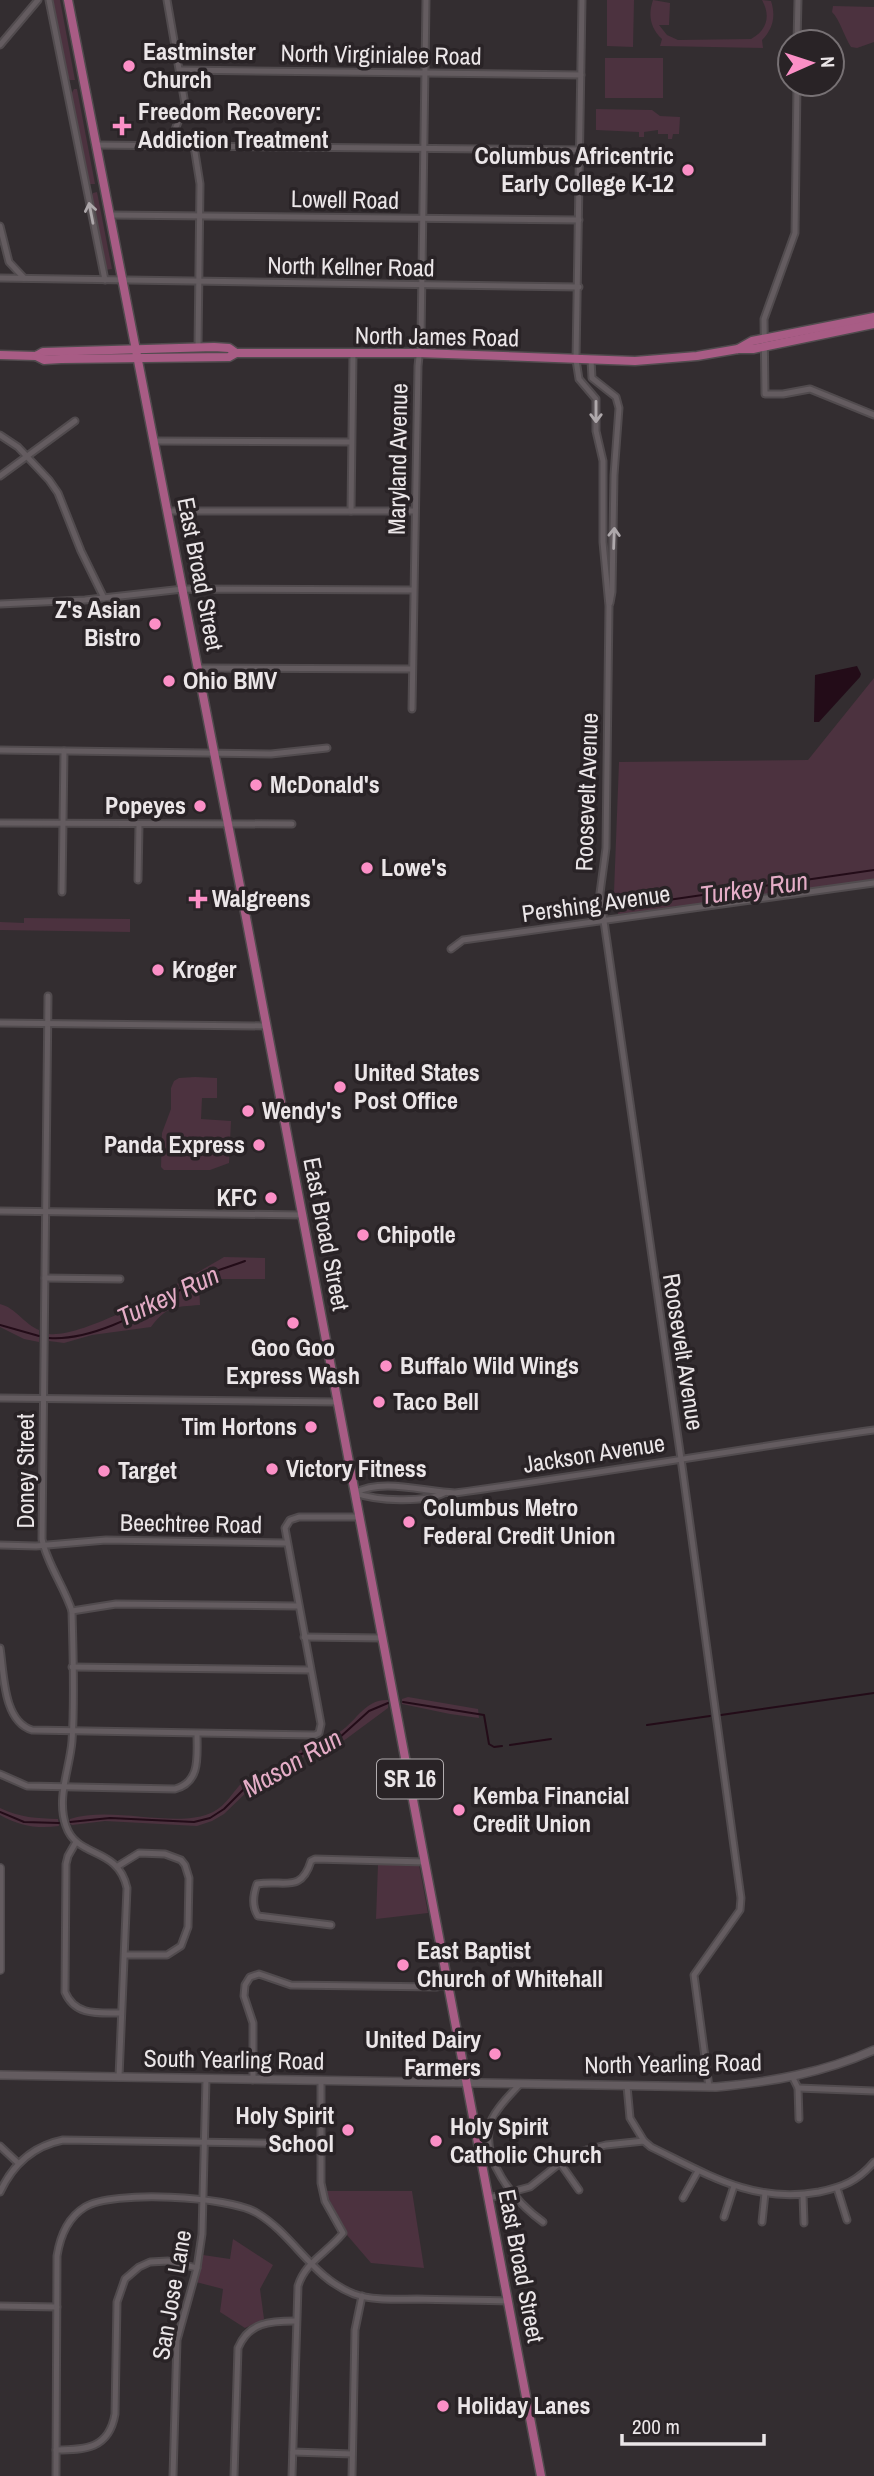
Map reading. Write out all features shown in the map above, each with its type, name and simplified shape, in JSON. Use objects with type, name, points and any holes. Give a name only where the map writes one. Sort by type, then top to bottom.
[{"type":"main road","name":"East Broad Street","points":[[68,0],[229,824],[541,2476]]},
{"type":"main road","points":[[765,342],[874,317]]},
{"type":"main road","points":[[765,342],[874,324]]},
{"type":"main road","name":"North James Road","points":[[36,356],[43,352],[198,347],[229,348],[236,353],[419,354],[651,361],[738,349],[748,350],[765,342]]},
{"type":"main road","points":[[0,355],[36,356],[44,360],[229,357],[236,353]]},
{"type":"street","points":[[0,45],[38,0]]},
{"type":"street","points":[[50,0],[105,280]]},
{"type":"street","points":[[167,0],[186,104],[169,145]]},
{"type":"street","name":"Maryland Avenue","points":[[412,709],[426,0]]},
{"type":"street","points":[[576,360],[582,0]]},
{"type":"street","points":[[797,28],[798,0]]},
{"type":"street","name":"North Virginialee Road","points":[[181,70],[581,75]]},
{"type":"street","points":[[797,98],[794,233],[764,319],[765,394],[810,389],[874,415]]},
{"type":"street","points":[[96,145],[580,150]]},
{"type":"street","points":[[194,146],[199,171],[200,216],[198,347]]},
{"type":"street","name":"Lowell Road","points":[[110,215],[579,220]]},
{"type":"street","points":[[0,226],[9,262],[25,278]]},
{"type":"street","name":"North Kellner Road","points":[[0,278],[579,287]]},
{"type":"street","points":[[351,512],[353,354]]},
{"type":"street","name":"Roosevelt Avenue","points":[[576,360],[579,379],[596,399],[596,431],[603,461],[603,542],[609,606],[606,848],[600,893],[602,920],[681,1458],[741,1898],[740,1910],[694,1975],[709,2087]]},
{"type":"street","name":"Roosevelt Avenue","points":[[591,360],[592,378],[616,397],[619,408],[614,475],[612,592],[609,606]]},
{"type":"street","points":[[0,476],[75,421]]},
{"type":"street","points":[[0,435],[27,457],[58,493],[81,551],[104,598]]},
{"type":"street","points":[[155,441],[351,442]]},
{"type":"street","points":[[168,511],[415,511]]},
{"type":"street","points":[[0,604],[104,598],[183,589],[413,590]]},
{"type":"street","points":[[199,668],[412,669]]},
{"type":"street","points":[[0,750],[284,754],[327,748]]},
{"type":"street","points":[[62,892],[64,751]]},
{"type":"street","points":[[0,823],[292,824]]},
{"type":"street","points":[[138,880],[139,825]]},
{"type":"street","name":"Pershing Avenue","points":[[451,949],[463,940],[874,883]]},
{"type":"street","name":"Doney Street","points":[[48,996],[41,1521],[44,1546],[66,1591],[72,1611],[72,1731],[64,1787],[65,1825],[76,1842]]},
{"type":"street","points":[[0,1023],[267,1026]]},
{"type":"street","points":[[0,1210],[303,1215]]},
{"type":"street","points":[[45,1278],[120,1279]]},
{"type":"street","points":[[0,1398],[338,1402]]},
{"type":"street","name":"Jackson Avenue","points":[[355,1493],[367,1497],[429,1498],[444,1493],[611,1472],[662,1464],[681,1458],[874,1430]]},
{"type":"street","name":"Jackson Avenue","points":[[355,1493],[366,1487],[429,1489],[444,1493]]},
{"type":"street","points":[[396,1488],[396,1498]]},
{"type":"street","points":[[429,1489],[429,1498]]},
{"type":"street","name":"Beechtree Road","points":[[0,1545],[44,1546],[106,1540],[286,1543],[285,1528],[294,1518],[360,1517]]},
{"type":"street","points":[[0,1648],[9,1702],[19,1723],[32,1730],[311,1736],[319,1733],[321,1724],[286,1543]]},
{"type":"street","points":[[72,1611],[116,1604],[298,1606]]},
{"type":"street","points":[[304,1637],[383,1638]]},
{"type":"street","points":[[72,1667],[310,1670]]},
{"type":"street","points":[[0,1774],[27,1786],[183,1787],[191,1780],[195,1771],[197,1734]]},
{"type":"street","points":[[119,2077],[127,1888],[118,1866],[76,1842],[66,1864],[65,1992],[72,2004],[83,2011],[121,2013]]},
{"type":"street","points":[[118,1866],[139,1853],[165,1854],[181,1860],[189,1878],[188,1927],[181,1946],[167,1955],[125,1955]]},
{"type":"street","points":[[331,1924],[258,1916],[254,1911],[257,1884],[300,1881],[306,1876],[314,1859],[425,1862]]},
{"type":"street","points":[[0,1868],[0,1969]]},
{"type":"street","points":[[253,2080],[253,2023],[244,1991],[253,1976],[262,1974],[281,1983],[291,1984],[427,1987],[449,1985]]},
{"type":"street","name":"North Yearling Road","points":[[467,2084],[709,2087],[760,2084],[829,2068],[874,2050]]},
{"type":"street","name":"South Yearling Road","points":[[0,2075],[467,2084]]},
{"type":"street","points":[[793,2078],[798,2088],[799,2119]]},
{"type":"street","name":"San Jose Lane","points":[[173,2476],[177,2340],[197,2268],[202,2234],[206,2079]]},
{"type":"street","points":[[292,2476],[298,2286],[310,2264],[343,2233],[323,2193],[319,2172],[321,2081]]},
{"type":"street","points":[[519,2085],[493,2118],[489,2130],[490,2143],[497,2170],[524,2208],[543,2222]]},
{"type":"street","points":[[626,2086],[630,2118],[650,2147],[734,2186],[765,2193],[803,2195],[837,2188],[860,2177],[874,2162]]},
{"type":"street","points":[[798,2088],[874,2091]]},
{"type":"street","points":[[0,2192],[18,2163],[37,2149],[63,2140],[319,2144]]},
{"type":"street","points":[[489,2198],[530,2187],[560,2164],[593,2148],[644,2141]]},
{"type":"street","points":[[0,2147],[18,2163]]},
{"type":"street","points":[[560,2164],[579,2190]]},
{"type":"street","points":[[684,2198],[698,2171]]},
{"type":"street","points":[[724,2217],[734,2186]]},
{"type":"street","points":[[837,2188],[847,2220]]},
{"type":"street","points":[[762,2222],[765,2193]]},
{"type":"street","points":[[803,2195],[804,2223]]},
{"type":"street","points":[[56,2476],[59,2243],[63,2232],[78,2212],[95,2202],[116,2198],[203,2200],[236,2204],[256,2212],[275,2227],[310,2264],[335,2285],[362,2296],[387,2299],[508,2301]]},
{"type":"street","points":[[56,2450],[89,2448],[100,2442],[112,2426],[115,2414],[117,2302],[125,2279],[150,2262],[168,2261],[197,2268]]},
{"type":"street","points":[[352,2476],[355,2330],[362,2296]]},
{"type":"street","points":[[0,2306],[57,2307]]},
{"type":"street","points":[[234,2476],[238,2348],[248,2331],[256,2325],[295,2321]]},
{"type":"street","points":[[293,2452],[352,2454]]},
{"type":"shaded area","points":[[52,0],[60,0],[75,80],[70,80],[66,75]]},
{"type":"shaded area","points":[[607,0],[634,0],[633,47],[607,46]]},
{"type":"shaded area","points":[[653,0],[670,3],[669,25],[659,25],[667,35],[678,40],[751,39],[761,31],[766,22],[762,0],[771,1],[772,22],[762,40],[763,48],[660,46],[662,39],[651,21]]},
{"type":"shaded area","points":[[833,6],[874,7],[874,42],[857,48],[851,47],[846,37],[846,28],[842,28],[832,12]]},
{"type":"shaded area","points":[[605,58],[663,58],[663,98],[605,98]]},
{"type":"shaded area","points":[[74,89],[77,89],[95,184],[90,184],[86,179],[70,96]]},
{"type":"shaded area","points":[[596,109],[652,110],[660,116],[680,117],[679,134],[673,134],[672,139],[668,139],[668,134],[658,134],[658,130],[644,132],[644,137],[639,137],[639,132],[596,130]]},
{"type":"shaded area","points":[[97,192],[112,269],[105,270],[90,201],[93,193]]},
{"type":"shaded area","points":[[857,666],[860,677],[819,722],[814,722],[815,675]]},
{"type":"shaded area","points":[[874,678],[874,883],[619,919],[614,892],[619,762],[808,760]]},
{"type":"shaded area","points":[[24,918],[130,919],[130,932],[0,930],[0,922],[24,923]]},
{"type":"shaded area","points":[[179,1078],[217,1078],[217,1098],[202,1098],[201,1119],[231,1121],[229,1163],[210,1170],[164,1170],[161,1167],[162,1133],[171,1109],[171,1088]]},
{"type":"shaded area","points":[[224,1257],[265,1258],[265,1279],[202,1279],[199,1283],[200,1305],[167,1311],[151,1327],[92,1335],[64,1343],[49,1341],[49,1334],[66,1333],[112,1317]]},
{"type":"shaded area","points":[[0,1304],[39,1330],[39,1342],[24,1339],[0,1327]]},
{"type":"shaded area","points":[[408,1697],[478,1709],[479,1718],[402,1704],[402,1699]]},
{"type":"shaded area","points":[[388,1700],[388,1708],[342,1742],[304,1757],[281,1777],[252,1787],[224,1814],[212,1821],[197,1826],[105,1821],[72,1825],[69,1823],[70,1819],[87,1815],[182,1819],[213,1812],[247,1779],[282,1767],[306,1746],[343,1730],[372,1703]]},
{"type":"shaded area","points":[[0,1808],[22,1816],[58,1819],[59,1826],[36,1827],[15,1822],[0,1815]]},
{"type":"shaded area","points":[[378,1865],[419,1865],[428,1913],[376,1919]]},
{"type":"shaded area","points":[[325,2191],[412,2191],[424,2268],[371,2263],[347,2235]]},
{"type":"shaded area","points":[[233,2239],[273,2265],[260,2289],[264,2319],[245,2328],[220,2312],[223,2289],[196,2282],[203,2255],[230,2259]]},
{"type":"waterway","name":"Turkey Run","points":[[634,905],[874,870]]},
{"type":"waterway","name":"Turkey Run","points":[[49,1338],[80,1335],[113,1325],[171,1296],[195,1280],[245,1261]]},
{"type":"waterway","name":"Turkey Run","points":[[0,1325],[39,1336]]},
{"type":"waterway","name":"Mason Run","points":[[721,1715],[874,1693]]},
{"type":"waterway","name":"Mason Run","points":[[403,1702],[484,1715],[489,1744],[494,1747],[502,1746]]},
{"type":"waterway","name":"Mason Run","points":[[70,1822],[110,1818],[194,1822],[210,1818],[224,1809],[252,1781],[280,1772],[299,1755],[339,1738],[369,1711],[388,1703]]},
{"type":"waterway","name":"Mason Run","points":[[647,1725],[710,1716]]},
{"type":"waterway","name":"Mason Run","points":[[510,1745],[551,1739]]},
{"type":"waterway","name":"Mason Run","points":[[0,1812],[24,1822],[59,1823]]},
{"type":"place","name":"Eastminster Church","points":[[129,66]]},
{"type":"place","name":"Freedom Recovery: Addiction Treatment","points":[[122,126]]},
{"type":"place","name":"Columbus Africentric Early College K-12","points":[[688,170]]},
{"type":"place","name":"Z's Asian Bistro","points":[[155,624]]},
{"type":"place","name":"Ohio BMV","points":[[169,681]]},
{"type":"place","name":"McDonald's","points":[[256,785]]},
{"type":"place","name":"Popeyes","points":[[200,806]]},
{"type":"place","name":"Lowe's","points":[[367,868]]},
{"type":"place","name":"Walgreens","points":[[198,899]]},
{"type":"place","name":"Kroger","points":[[158,970]]},
{"type":"place","name":"United States Post Office","points":[[340,1087]]},
{"type":"place","name":"Wendy's","points":[[248,1111]]},
{"type":"place","name":"Panda Express","points":[[259,1145]]},
{"type":"place","name":"KFC","points":[[271,1198]]},
{"type":"place","name":"Chipotle","points":[[363,1235]]},
{"type":"place","name":"Goo Goo Express Wash","points":[[293,1323]]},
{"type":"place","name":"Buffalo Wild Wings","points":[[386,1366]]},
{"type":"place","name":"Taco Bell","points":[[379,1402]]},
{"type":"place","name":"Tim Hortons","points":[[311,1427]]},
{"type":"place","name":"Victory Fitness","points":[[272,1469]]},
{"type":"place","name":"Target","points":[[104,1471]]},
{"type":"place","name":"Columbus Metro Federal Credit Union","points":[[409,1522]]},
{"type":"place","name":"Kemba Financial Credit Union","points":[[459,1810]]},
{"type":"place","name":"East Baptist Church of Whitehall","points":[[403,1965]]},
{"type":"place","name":"United Dairy Farmers","points":[[495,2054]]},
{"type":"place","name":"Holy Spirit School","points":[[348,2130]]},
{"type":"place","name":"Holy Spirit Catholic Church","points":[[436,2141]]},
{"type":"place","name":"Holiday Lanes","points":[[443,2406]]}]
